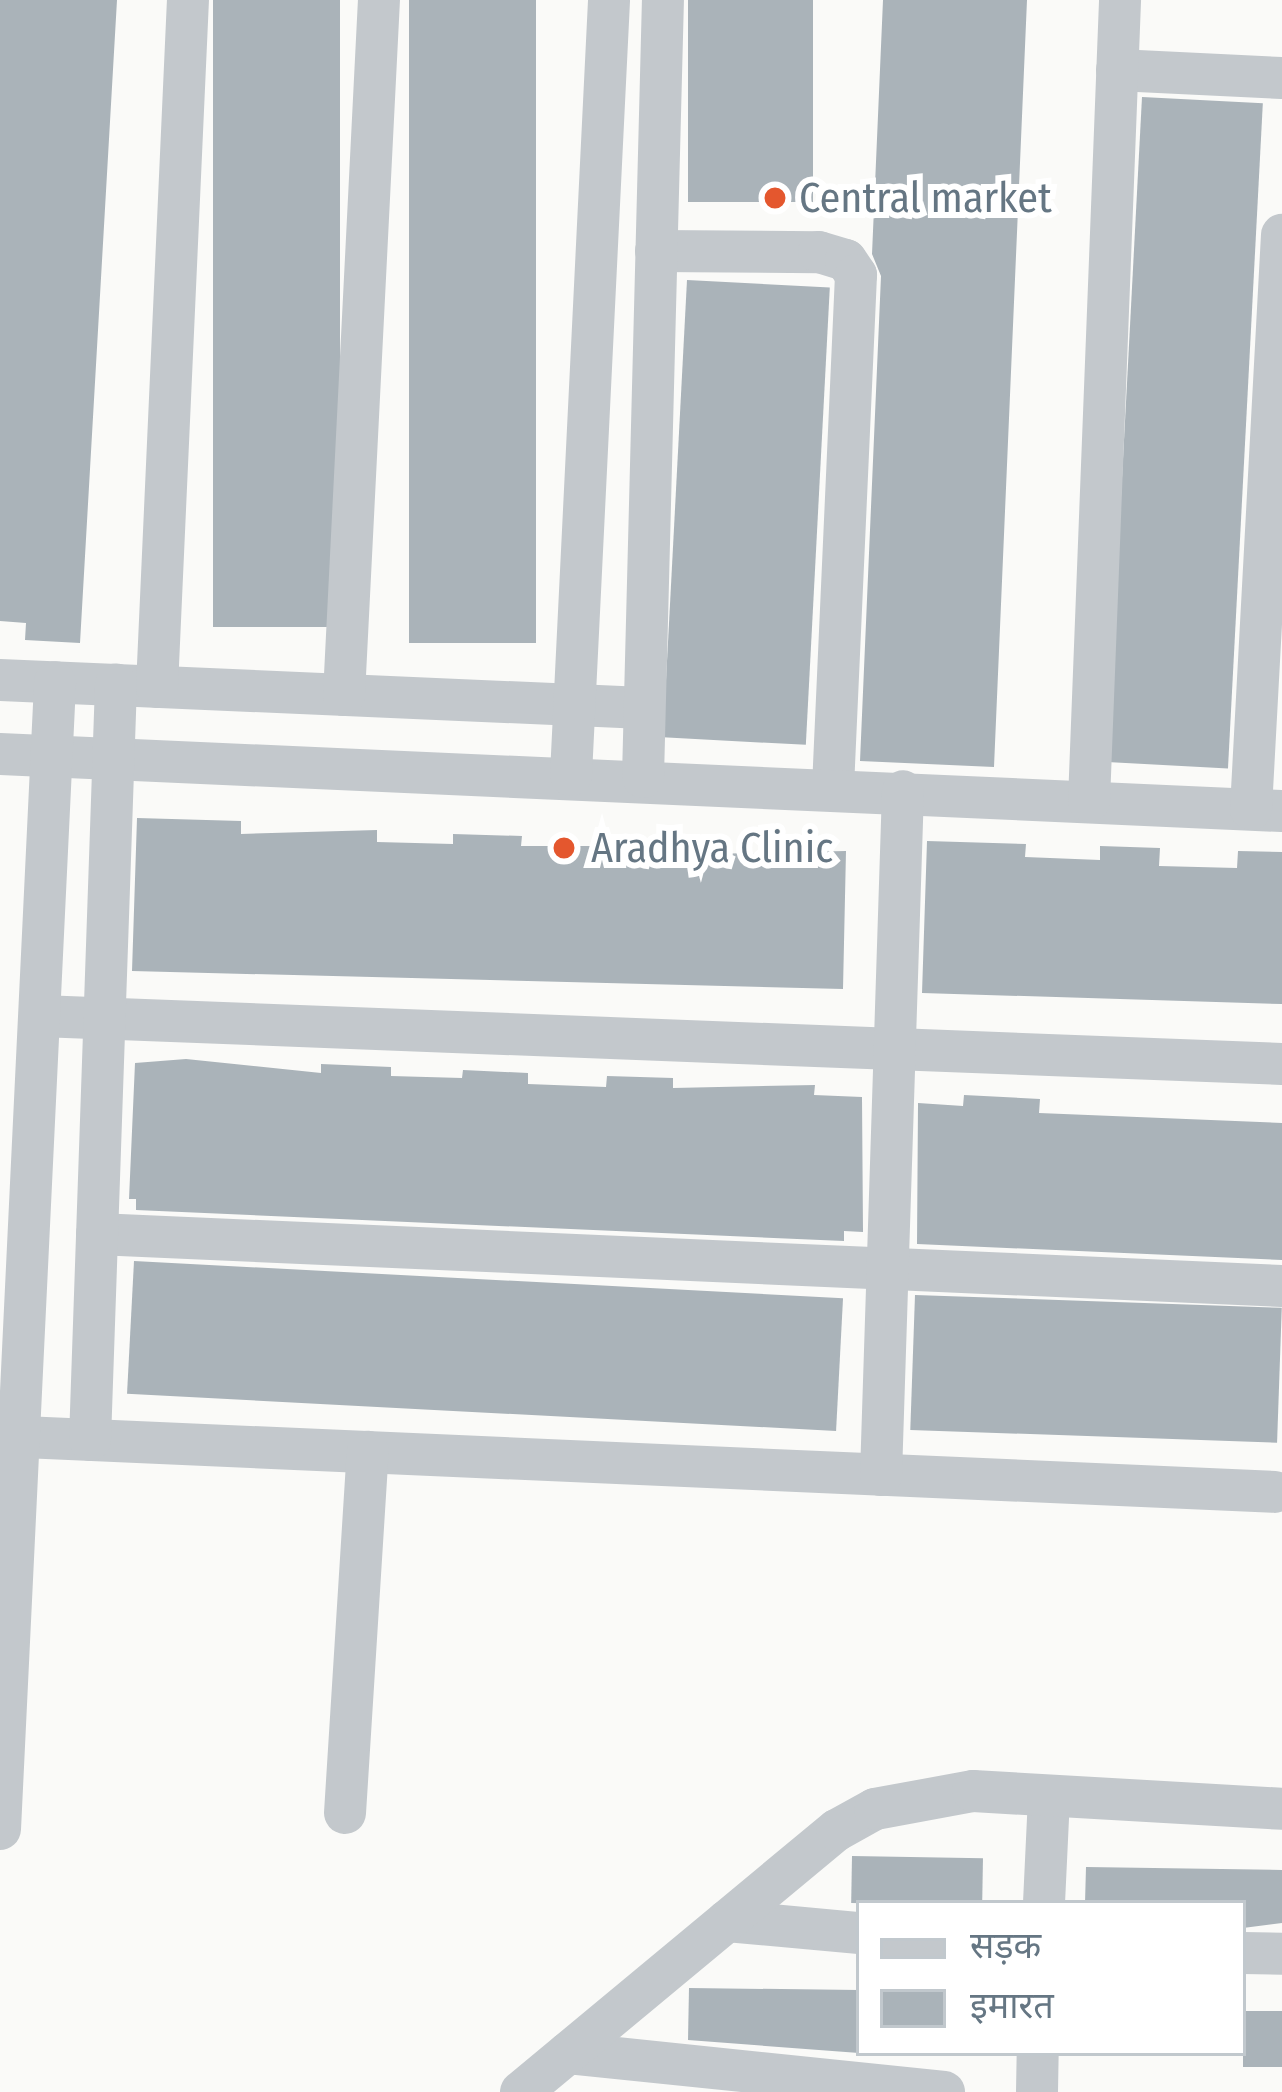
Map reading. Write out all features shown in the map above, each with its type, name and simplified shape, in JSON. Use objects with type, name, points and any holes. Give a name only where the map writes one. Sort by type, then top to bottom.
[{"type":"street","points":[[90,1440],[114,758],[137,685],[188,0]]},
{"type":"street","points":[[344,695],[379,0]]},
{"type":"street","points":[[571,775],[609,0]]},
{"type":"street","points":[[643,777],[663,0]]},
{"type":"street","points":[[1090,801],[1120,0]]},
{"type":"street","points":[[1117,70],[1282,78]]},
{"type":"street","points":[[0,778],[114,758],[643,777],[1267,810],[1282,235]]},
{"type":"street","points":[[656,251],[819,252],[847,260],[856,275],[833,788]]},
{"type":"street","points":[[0,680],[643,708]]},
{"type":"street","points":[[0,1829],[10,1437],[40,1016],[55,682]]},
{"type":"street","points":[[0,754],[51,768]]},
{"type":"street","points":[[881,1475],[903,791]]},
{"type":"street","points":[[40,1016],[1282,1064]]},
{"type":"street","points":[[97,1234],[1282,1286]]},
{"type":"street","points":[[10,1437],[1276,1492]]},
{"type":"street","points":[[346,1814],[368,1452]]},
{"type":"street","points":[[521,2092],[837,1830],[875,1809],[925,1794],[1282,1810]]},
{"type":"street","points":[[1044,1900],[1049,1796]]},
{"type":"street","points":[[727,1921],[856,1933]]},
{"type":"street","points":[[1246,1953],[1282,1954]]},
{"type":"street","points":[[568,2053],[944,2092]]},
{"type":"street","points":[[1037,2092],[1038,2056]]},
{"type":"building","points":[[0,0],[117,0],[80,643],[25,640],[26,623],[0,621]]},
{"type":"building","points":[[213,0],[340,0],[340,627],[213,627]]},
{"type":"building","points":[[409,0],[536,0],[536,643],[409,643]]},
{"type":"building","points":[[688,0],[813,0],[813,202],[688,202]]},
{"type":"building","points":[[883,0],[1027,0],[994,767],[860,761],[881,276],[872,254]]},
{"type":"building","points":[[1142,97],[1263,103],[1228,768],[1107,762]]},
{"type":"building","points":[[687,280],[830,287],[806,745],[663,737]]},
{"type":"building","points":[[137,818],[241,821],[241,834],[377,830],[377,842],[453,844],[453,834],[522,836],[521,846],[661,846],[661,855],[846,851],[843,989],[132,971]]},
{"type":"building","points":[[927,841],[1026,844],[1025,857],[1100,860],[1100,846],[1160,848],[1159,866],[1237,868],[1238,851],[1282,852],[1282,1004],[922,993]]},
{"type":"building","points":[[186,1059],[321,1073],[321,1064],[391,1067],[391,1076],[462,1078],[463,1070],[528,1073],[528,1084],[606,1087],[607,1076],[673,1078],[673,1088],[815,1085],[814,1095],[862,1097],[863,1232],[844,1231],[844,1241],[136,1210],[136,1199],[129,1199],[135,1063]]},
{"type":"building","points":[[964,1095],[1040,1099],[1039,1113],[1282,1123],[1282,1260],[917,1244],[918,1103],[963,1106]]},
{"type":"building","points":[[134,1261],[843,1298],[836,1431],[127,1394]]},
{"type":"building","points":[[915,1295],[1282,1308],[1277,1443],[910,1430]]},
{"type":"building","points":[[852,1856],[983,1858],[982,1900],[851,1903]]},
{"type":"building","points":[[1086,1867],[1282,1870],[1282,1923],[1246,1928],[1246,1900],[1085,1900]]},
{"type":"building","points":[[689,1988],[856,1990],[856,2053],[688,2040]]},
{"type":"building","points":[[1246,2011],[1282,2011],[1282,2067],[1243,2067]]},
{"type":"place","name":"Central market","points":[[775,198]]},
{"type":"place","name":"Aradhya Clinic","points":[[564,848]]}]
